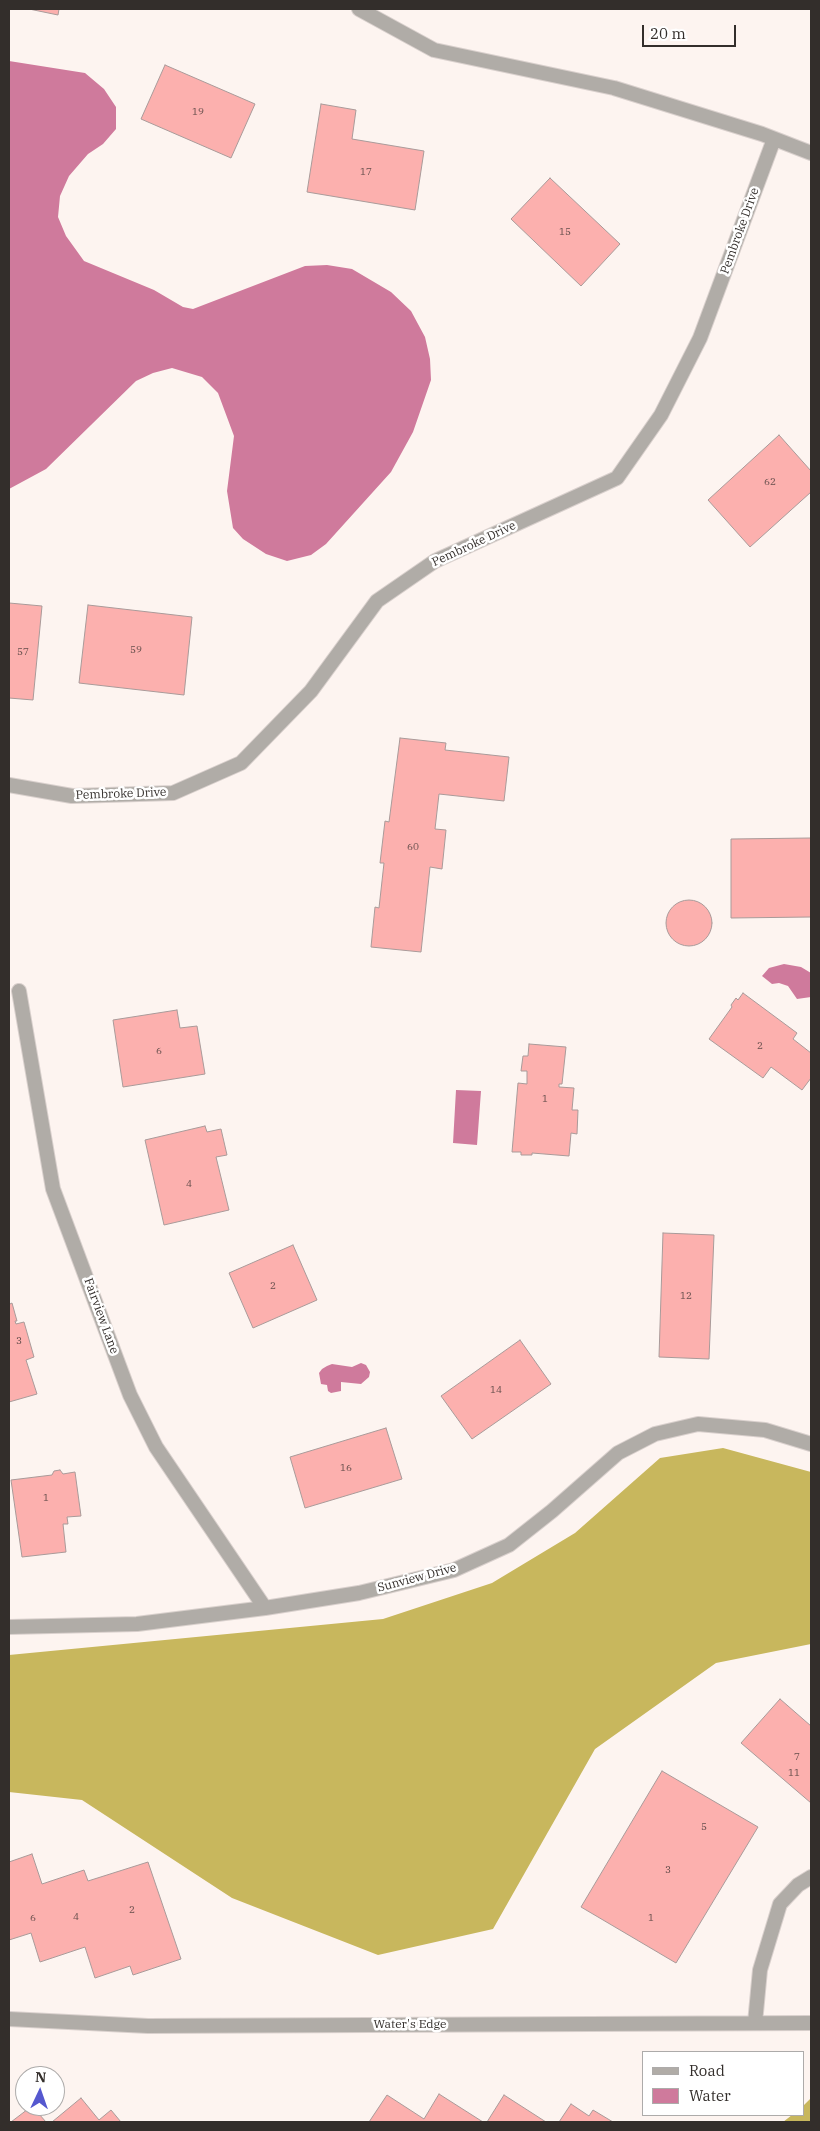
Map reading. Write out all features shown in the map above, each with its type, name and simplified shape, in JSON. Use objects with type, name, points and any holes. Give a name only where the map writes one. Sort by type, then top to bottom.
[{"type":"street","points":[[359,9],[434,50],[614,88],[774,139],[811,153]]},
{"type":"street","name":"Pembroke Drive","points":[[9,785],[72,796],[172,793],[241,763],[311,691],[377,601],[435,561],[617,478],[661,415],[700,338],[774,139]]},
{"type":"street","name":"Fairview Lane","points":[[19,991],[53,1189],[130,1395],[156,1447],[265,1608]]},
{"type":"street","name":"Sunview Drive","points":[[9,1627],[137,1624],[265,1608],[359,1593],[454,1570],[509,1545],[552,1511],[618,1453],[655,1434],[698,1424],[765,1430],[811,1444]]},
{"type":"street","points":[[755,2023],[760,1970],[780,1904],[798,1885],[811,1877]]},
{"type":"street","name":"Water's Edge","points":[[9,2018],[148,2026],[811,2023]]},
{"type":"shaded area","points":[[723,1448],[811,1472],[811,1644],[716,1663],[595,1749],[493,1929],[378,1955],[232,1898],[82,1800],[9,1792],[9,1655],[383,1619],[492,1583],[575,1533],[660,1458]]},
{"type":"shaded area","points":[[811,2098],[811,2122],[783,2122],[791,2116],[805,2116],[805,2104]]},
{"type":"water","points":[[9,61],[85,73],[104,89],[116,107],[116,129],[103,144],[88,154],[69,176],[60,196],[58,217],[66,236],[84,261],[154,290],[183,307],[193,309],[305,266],[327,265],[352,269],[391,292],[411,311],[425,337],[430,359],[431,380],[413,432],[391,472],[326,544],[311,555],[287,561],[266,554],[243,539],[233,528],[227,491],[234,436],[218,393],[202,377],[172,368],[153,373],[136,381],[46,469],[9,489]]},
{"type":"water","points":[[784,964],[801,967],[811,973],[811,997],[797,999],[788,986],[779,983],[772,984],[762,976],[769,968]]},
{"type":"water","points":[[456,1090],[481,1091],[477,1145],[453,1143]]},
{"type":"water","points":[[361,1363],[366,1365],[370,1372],[369,1377],[361,1384],[341,1382],[341,1391],[331,1393],[328,1391],[327,1385],[321,1384],[319,1373],[327,1366],[332,1364],[352,1367]]},
{"type":"building","points":[[29,9],[59,9],[58,15]]},
{"type":"building","points":[[165,65],[255,104],[231,158],[141,119]]},
{"type":"building","points":[[321,104],[356,110],[352,139],[424,151],[415,210],[307,192]]},
{"type":"building","points":[[550,178],[620,244],[581,286],[511,219]]},
{"type":"building","points":[[779,435],[811,471],[811,492],[750,547],[708,500]]},
{"type":"building","points":[[9,603],[42,606],[33,700],[9,698]]},
{"type":"building","points":[[88,605],[192,617],[184,695],[79,683]]},
{"type":"building","points":[[400,738],[446,743],[445,750],[509,757],[504,801],[439,794],[435,829],[446,830],[442,869],[430,867],[421,952],[371,947],[375,907],[379,908],[384,863],[380,863],[385,821],[389,822]]},
{"type":"building","points":[[811,838],[811,917],[731,918],[731,839]]},
{"type":"building","points":[[684,900],[694,900],[708,910],[712,923],[708,936],[702,942],[694,946],[684,946],[670,936],[666,928],[666,918],[676,904]]},
{"type":"building","points":[[743,993],[797,1033],[793,1039],[811,1053],[811,1078],[802,1090],[771,1067],[763,1078],[709,1039],[732,1007],[731,1005],[736,998],[738,1000]]},
{"type":"building","points":[[177,1010],[180,1028],[197,1026],[205,1074],[123,1087],[113,1020]]},
{"type":"building","points":[[529,1044],[566,1047],[562,1084],[559,1084],[559,1087],[574,1088],[572,1110],[578,1110],[577,1134],[571,1133],[569,1156],[532,1153],[532,1155],[521,1155],[521,1152],[512,1152],[518,1083],[527,1084],[527,1071],[521,1071],[523,1056],[528,1056]]},
{"type":"building","points":[[205,1126],[207,1132],[221,1129],[227,1155],[216,1157],[229,1210],[164,1225],[145,1140]]},
{"type":"building","points":[[663,1233],[714,1235],[709,1359],[659,1357]]},
{"type":"building","points":[[293,1245],[317,1300],[253,1328],[229,1273]]},
{"type":"building","points":[[9,1301],[10,1304],[12,1303],[17,1321],[15,1321],[16,1324],[24,1322],[34,1357],[26,1360],[37,1394],[9,1402]]},
{"type":"building","points":[[520,1340],[551,1384],[472,1439],[441,1396]]},
{"type":"building","points":[[386,1428],[402,1479],[305,1508],[290,1457]]},
{"type":"building","points":[[60,1470],[63,1474],[75,1472],[81,1516],[67,1517],[68,1524],[63,1524],[66,1552],[22,1557],[11,1480],[52,1475],[54,1471]]},
{"type":"building","points":[[780,1699],[811,1726],[811,1803],[741,1743]]},
{"type":"building","points":[[662,1771],[758,1827],[676,1963],[581,1907]]},
{"type":"building","points":[[32,1854],[42,1884],[84,1870],[88,1881],[148,1862],[181,1959],[133,1975],[130,1966],[95,1978],[85,1947],[40,1962],[31,1933],[9,1940],[9,1862]]},
{"type":"building","points":[[439,2094],[483,2122],[369,2122],[387,2095],[424,2119]]},
{"type":"building","points":[[504,2095],[546,2122],[487,2122]]},
{"type":"building","points":[[81,2098],[99,2120],[111,2110],[121,2122],[52,2122],[59,2116],[65,2116],[65,2111]]},
{"type":"building","points":[[571,2104],[589,2116],[593,2110],[613,2122],[559,2122]]},
{"type":"building","points":[[19,2116],[41,2116],[46,2122],[11,2122]]}]
